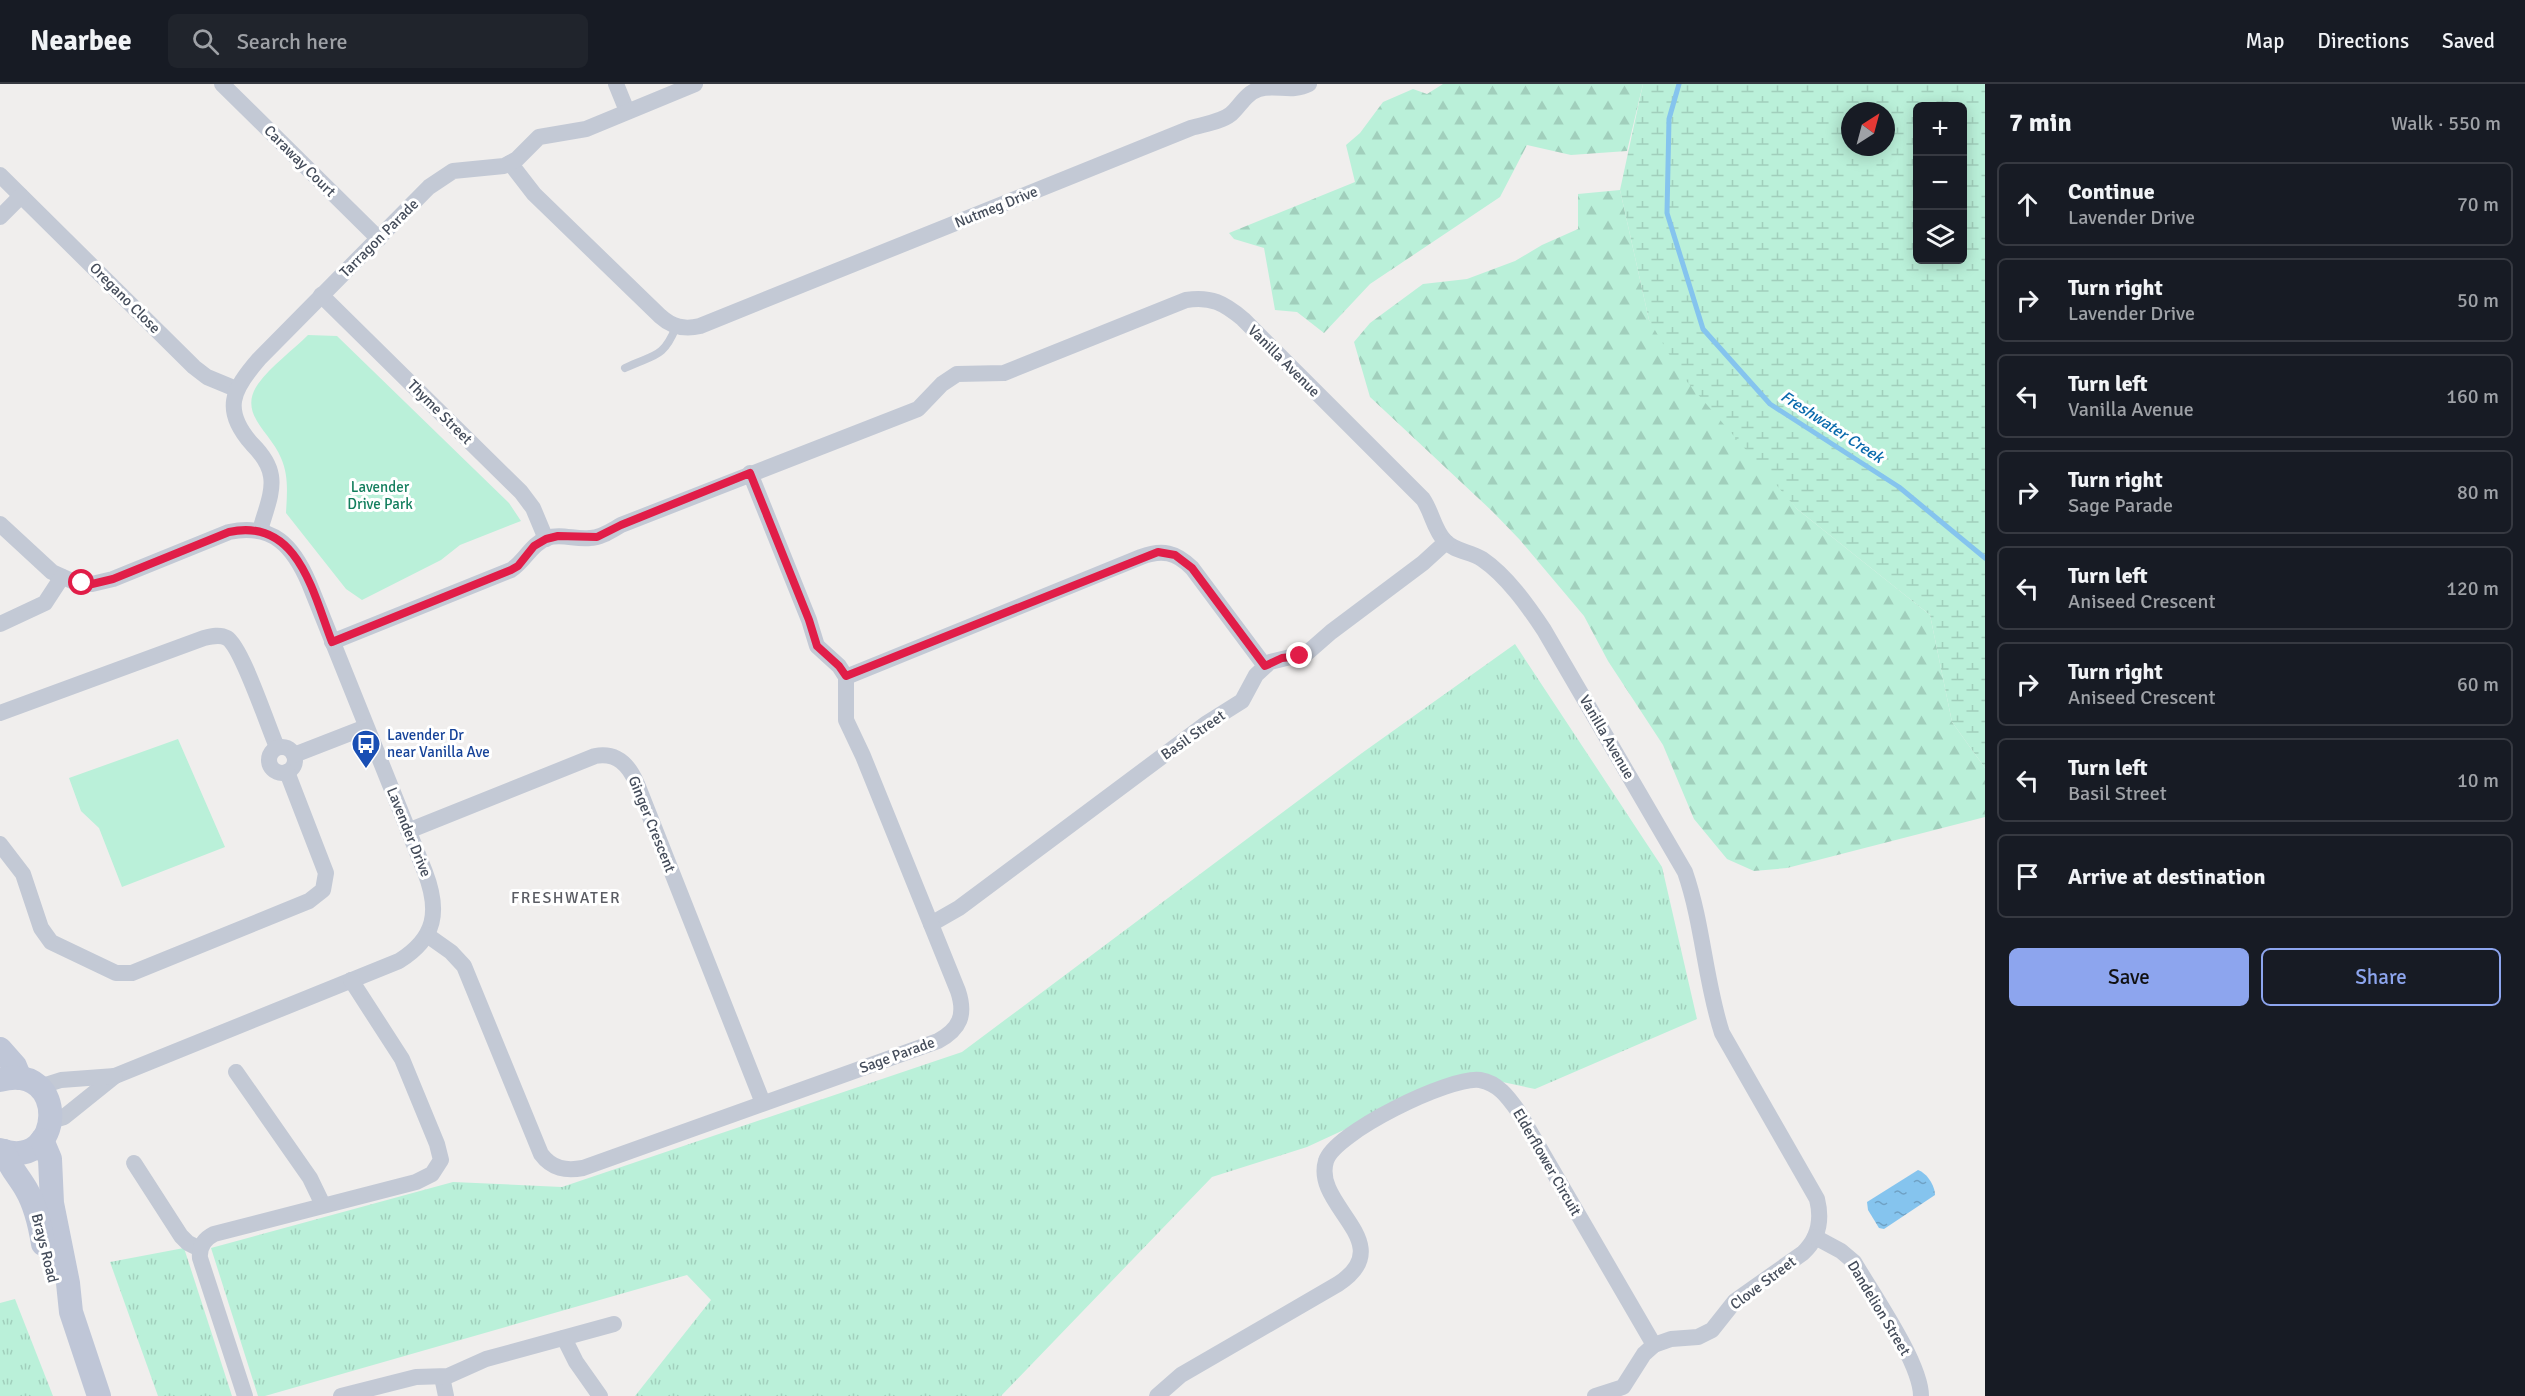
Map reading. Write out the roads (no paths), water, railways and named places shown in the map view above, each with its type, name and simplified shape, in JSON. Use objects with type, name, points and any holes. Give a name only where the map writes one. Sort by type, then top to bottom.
[{"type":"main road","points":[[0,1049],[15,1066],[20,1082]]},
{"type":"main road","name":"Brays Road","points":[[20,1082],[49,1102],[47,1131],[52,1203],[68,1283],[71,1312],[99,1396]]},
{"type":"main road","points":[[2,1150],[25,1151],[47,1131]]},
{"type":"main road","name":"Brays Road","points":[[2,1150],[8,1165],[31,1199],[41,1228],[48,1269],[54,1288],[71,1312]]},
{"type":"street","name":"Caraway Court","points":[[222,84],[379,239]]},
{"type":"street","points":[[616,84],[627,111]]},
{"type":"street","points":[[676,327],[660,316],[534,194],[510,163],[539,137],[577,131],[695,84]]},
{"type":"street","name":"Nutmeg Drive","points":[[676,327],[700,326],[1191,128],[1226,117],[1255,87],[1295,89],[1309,84]]},
{"type":"street","name":"Tarragon Parade","points":[[236,389],[259,359],[429,187],[444,176],[460,169],[497,168],[510,163]]},
{"type":"street","name":"Oregano Close","points":[[0,175],[194,367],[207,377],[236,389]]},
{"type":"street","points":[[0,217],[21,196]]},
{"type":"street","name":"Thyme Street","points":[[321,295],[521,492],[533,508],[546,539]]},
{"type":"street","name":"Vanilla Avenue","points":[[546,539],[558,536],[597,537],[621,525],[750,473],[918,408],[942,384],[957,374],[1004,373],[1174,303],[1203,298],[1218,301],[1237,314],[1410,485],[1429,507],[1438,532],[1446,542],[1456,550],[1474,555],[1487,563],[1534,615],[1685,872],[1722,1034],[1816,1199],[1819,1218],[1815,1237]]},
{"type":"street","points":[[0,524],[42,564],[62,577],[82,583],[102,582],[229,532],[249,529],[260,531],[271,475],[264,457],[240,428],[235,418],[233,409],[236,389]]},
{"type":"street","points":[[750,473],[809,620],[814,642],[846,676],[1158,552],[1175,555],[1192,568],[1265,666],[1276,660],[1307,653],[1330,632],[1423,563],[1446,542]]},
{"type":"street","name":"Lavender Drive","points":[[260,531],[279,539],[298,560],[332,642],[434,899],[433,919],[427,935]]},
{"type":"street","points":[[332,642],[511,570],[518,566],[534,546],[546,539]]},
{"type":"street","points":[[0,624],[40,607],[54,593],[62,577]]},
{"type":"street","points":[[0,713],[204,638],[219,636],[228,639],[239,652],[277,747]]},
{"type":"street","name":"Basil Street","points":[[931,924],[959,908],[1208,723],[1236,706],[1245,696],[1256,675],[1265,666]]},
{"type":"street","name":"Sage Parade","points":[[427,935],[451,952],[468,973],[538,1148],[544,1159],[555,1167],[567,1170],[583,1168],[938,1041],[957,1027],[962,1016],[961,1000],[864,756],[846,720],[846,676]]},
{"type":"street","points":[[294,755],[366,727]]},
{"type":"street","points":[[277,747],[285,747],[294,755],[294,763],[287,772],[275,771],[269,765],[270,752],[277,747]]},
{"type":"street","name":"Ginger Crescent","points":[[408,831],[595,756],[612,756],[626,764],[637,784],[763,1103]]},
{"type":"street","points":[[0,844],[23,874],[41,928],[51,942],[116,973],[132,973],[309,901],[323,890],[326,873],[287,772]]},
{"type":"street","points":[[47,1131],[115,1076],[399,961],[414,951],[427,935]]},
{"type":"street","points":[[246,1396],[200,1258],[200,1249],[206,1240],[214,1234],[426,1178],[436,1170],[441,1160],[437,1144],[402,1059],[351,980]]},
{"type":"street","points":[[236,1072],[310,1178],[322,1205]]},
{"type":"street","points":[[20,1082],[115,1076]]},
{"type":"street","name":"Elderflower Circuit","points":[[1157,1396],[1181,1375],[1338,1284],[1354,1271],[1360,1258],[1360,1245],[1325,1178],[1326,1161],[1334,1147],[1354,1133],[1428,1092],[1474,1080],[1497,1087],[1518,1111],[1654,1345]]},
{"type":"street","points":[[134,1163],[181,1236],[188,1243],[200,1249]]},
{"type":"street","name":"Clove Street","points":[[1654,1345],[1671,1339],[1698,1337],[1712,1330],[1735,1301],[1803,1253],[1815,1237]]},
{"type":"street","name":"Dandelion Street","points":[[1815,1237],[1841,1251],[1854,1262],[1910,1358],[1920,1382],[1921,1396]]},
{"type":"street","points":[[341,1396],[416,1377],[442,1377],[486,1359],[614,1324]]},
{"type":"street","points":[[564,1338],[576,1362],[600,1396]]},
{"type":"street","points":[[1595,1396],[1623,1387],[1644,1354],[1654,1345]]},
{"type":"street","points":[[442,1377],[446,1396]]},
{"type":"lane","points":[[626,368],[660,353],[668,345],[676,327]]},
{"type":"water","points":[[1918,1170],[1930,1180],[1935,1195],[1884,1229],[1879,1228],[1868,1210],[1867,1202]]},
{"type":"waterway","name":"Freshwater Creek","points":[[1679,84],[1669,119],[1667,213],[1703,329],[1770,404],[1899,487],[1985,558]]},
{"type":"place","name":"Lavender Dr near Vanilla Ave","points":[[366,770]]},
{"type":"district","name":"FRESHWATER","points":[[566,898]]},
{"type":"park label","name":"Lavender Drive Park","points":[[380,496]]}]
